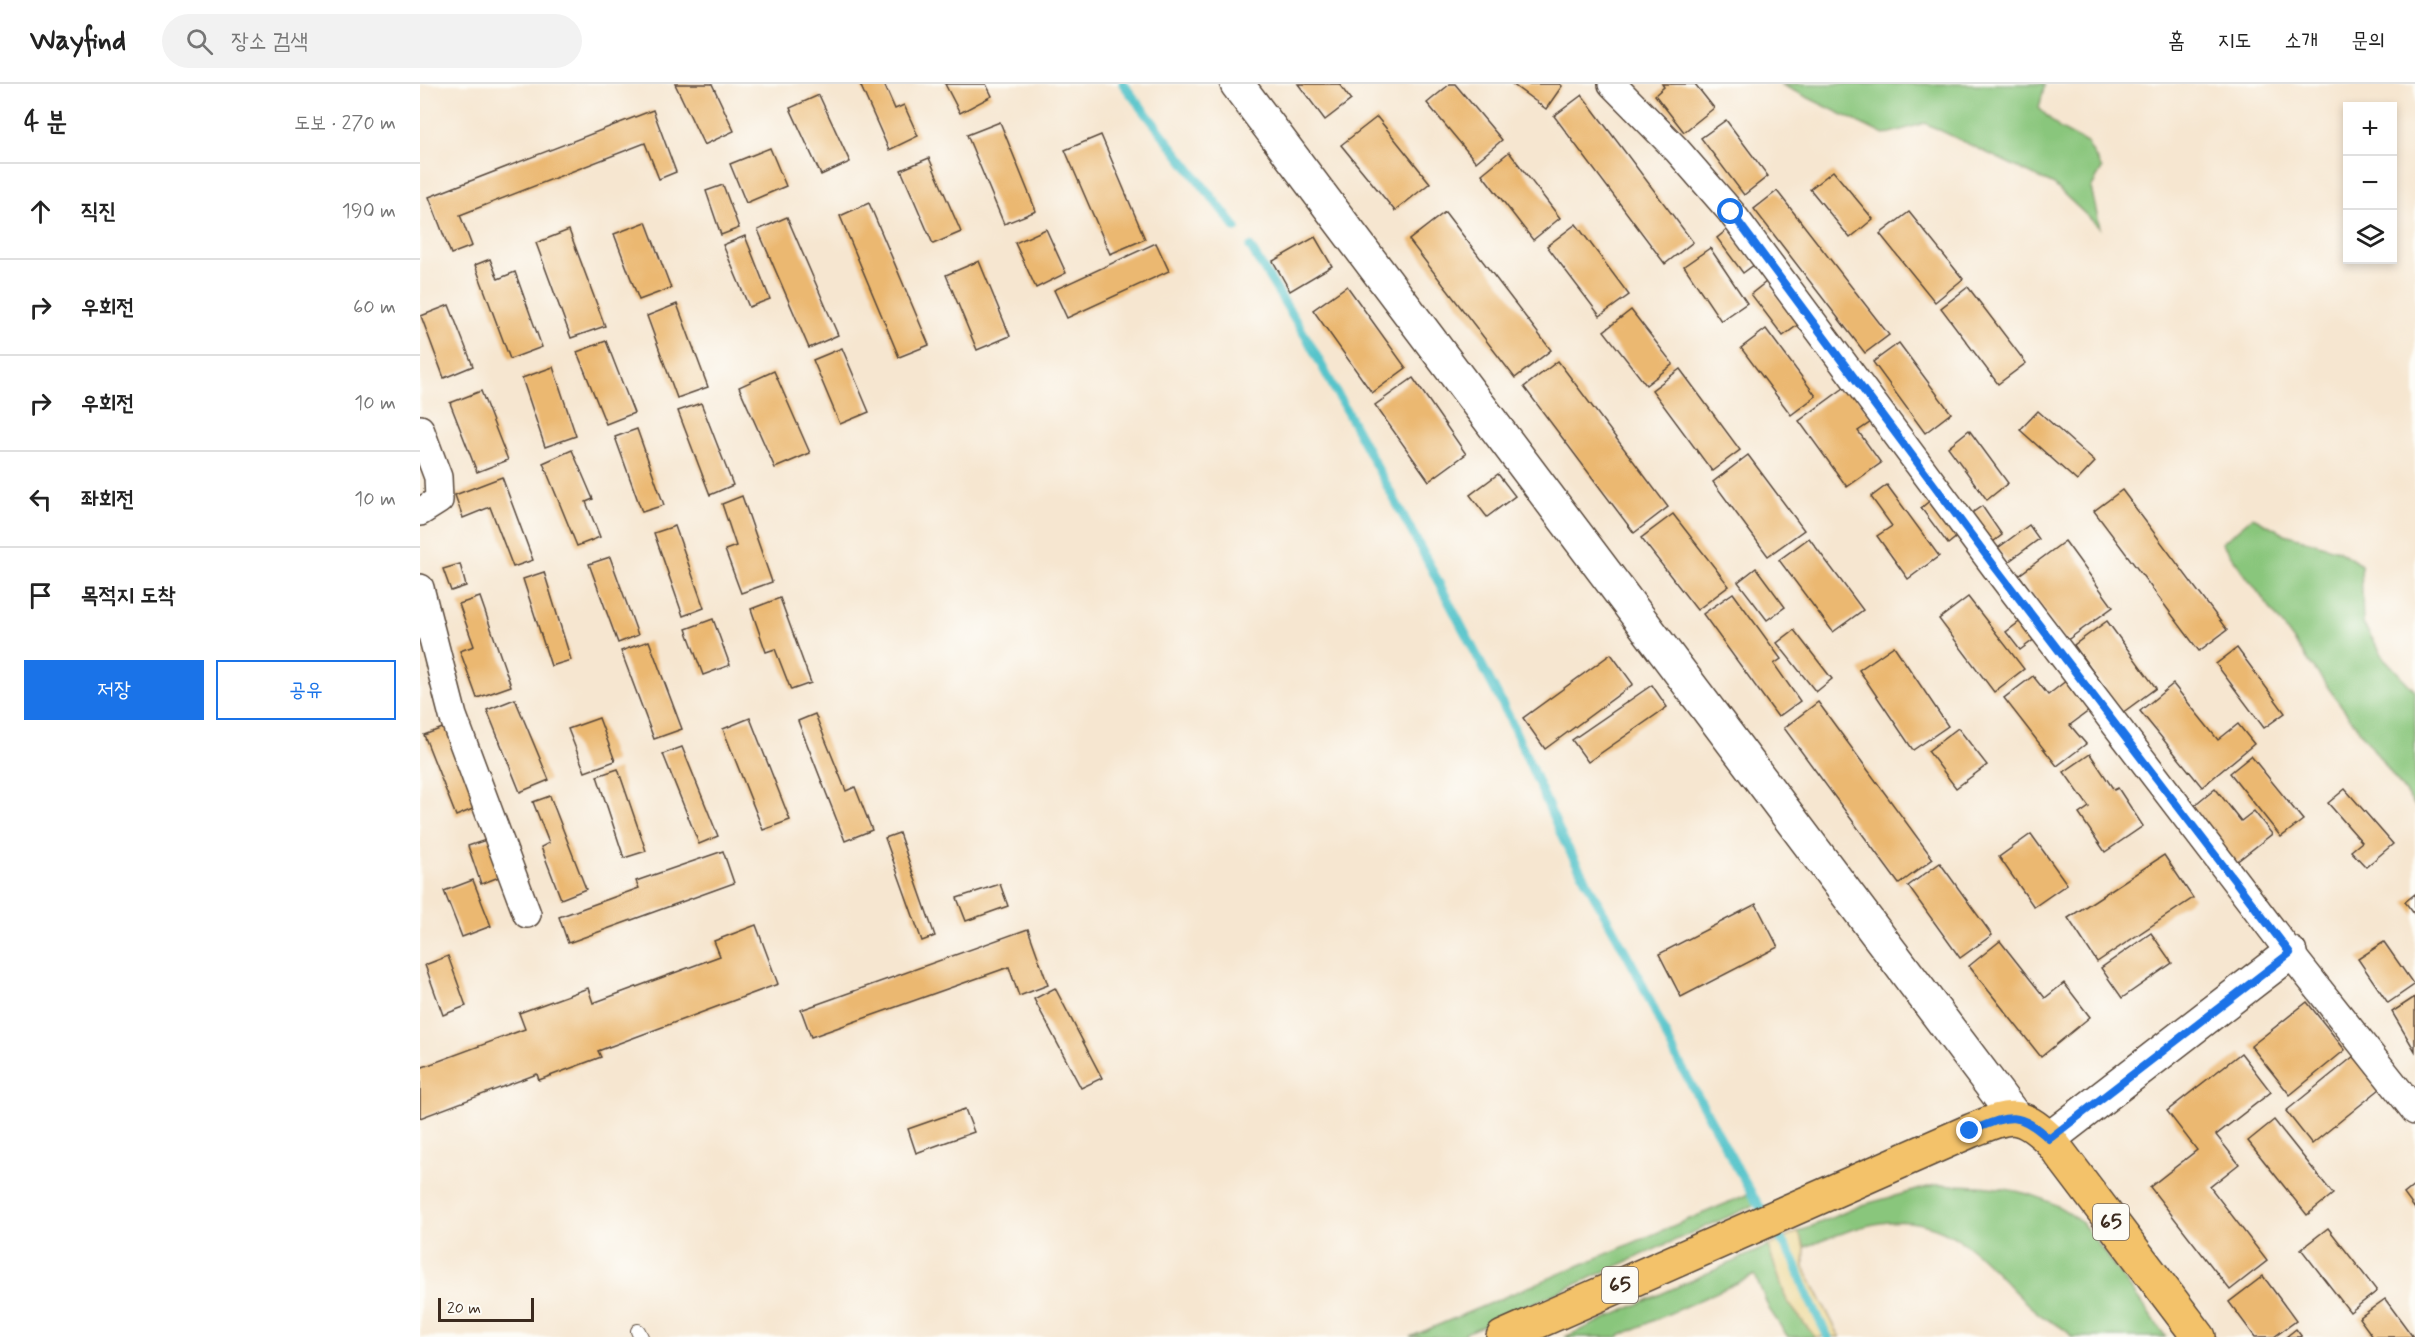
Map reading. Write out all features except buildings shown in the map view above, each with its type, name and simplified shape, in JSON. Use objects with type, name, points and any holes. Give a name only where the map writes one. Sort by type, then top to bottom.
[{"type":"main road","name":"65","points":[[1503,1337],[1970,1131],[2015,1117],[2033,1124],[2049,1139],[2199,1337]]},
{"type":"street","points":[[1238,84],[2015,1117]]},
{"type":"street","points":[[1612,84],[1677,150],[1731,212],[1995,567],[2290,953],[2415,1112]]},
{"type":"street","points":[[420,429],[438,477],[439,500],[420,512]]},
{"type":"street","points":[[420,588],[453,716],[527,914]]},
{"type":"street","points":[[2049,1139],[2290,953]]},
{"type":"green space","points":[[1780,84],[2045,84],[2039,108],[2059,128],[2087,143],[2102,169],[2091,188],[2100,228],[2054,185],[1925,123],[1884,135]]},
{"type":"green space","points":[[2253,517],[2285,534],[2338,550],[2361,565],[2363,624],[2385,659],[2415,691],[2415,806],[2222,543]]},
{"type":"green space","points":[[1935,1185],[1976,1186],[2017,1191],[2037,1197],[2072,1215],[2087,1229],[2166,1337],[2072,1337],[2031,1307],[1965,1244],[1925,1224],[1886,1222],[1846,1232],[1805,1247],[1798,1232],[1862,1205]]},
{"type":"green space","points":[[1751,1193],[1757,1204],[1457,1337],[1410,1337]]},
{"type":"green space","points":[[1768,1246],[1787,1301],[1815,1337],[1788,1337],[1769,1309],[1755,1275],[1617,1337],[1565,1337]]},
{"type":"sand","points":[[1120,84],[1126,84],[1237,227],[1234,230]]},
{"type":"sand","points":[[1252,245],[1311,341],[1510,714],[1565,838],[1638,970],[1678,1056],[1753,1192],[1749,1195],[1674,1058],[1634,972],[1561,840],[1506,716],[1307,344],[1248,248]]},
{"type":"sand","points":[[1798,1232],[1805,1247],[1804,1267],[1840,1337],[1815,1337],[1787,1301],[1768,1246]]},
{"type":"waterway","points":[[1123,84],[1236,228]]},
{"type":"waterway","points":[[1250,247],[1309,342],[1418,543],[1508,715],[1563,839],[1636,971],[1676,1057],[1751,1193],[1794,1260],[1808,1297],[1828,1337]]},
{"type":"route","points":[[1731,212],[1995,567],[2290,953],[2049,1139],[2033,1124],[2015,1117],[1970,1131]]}]
